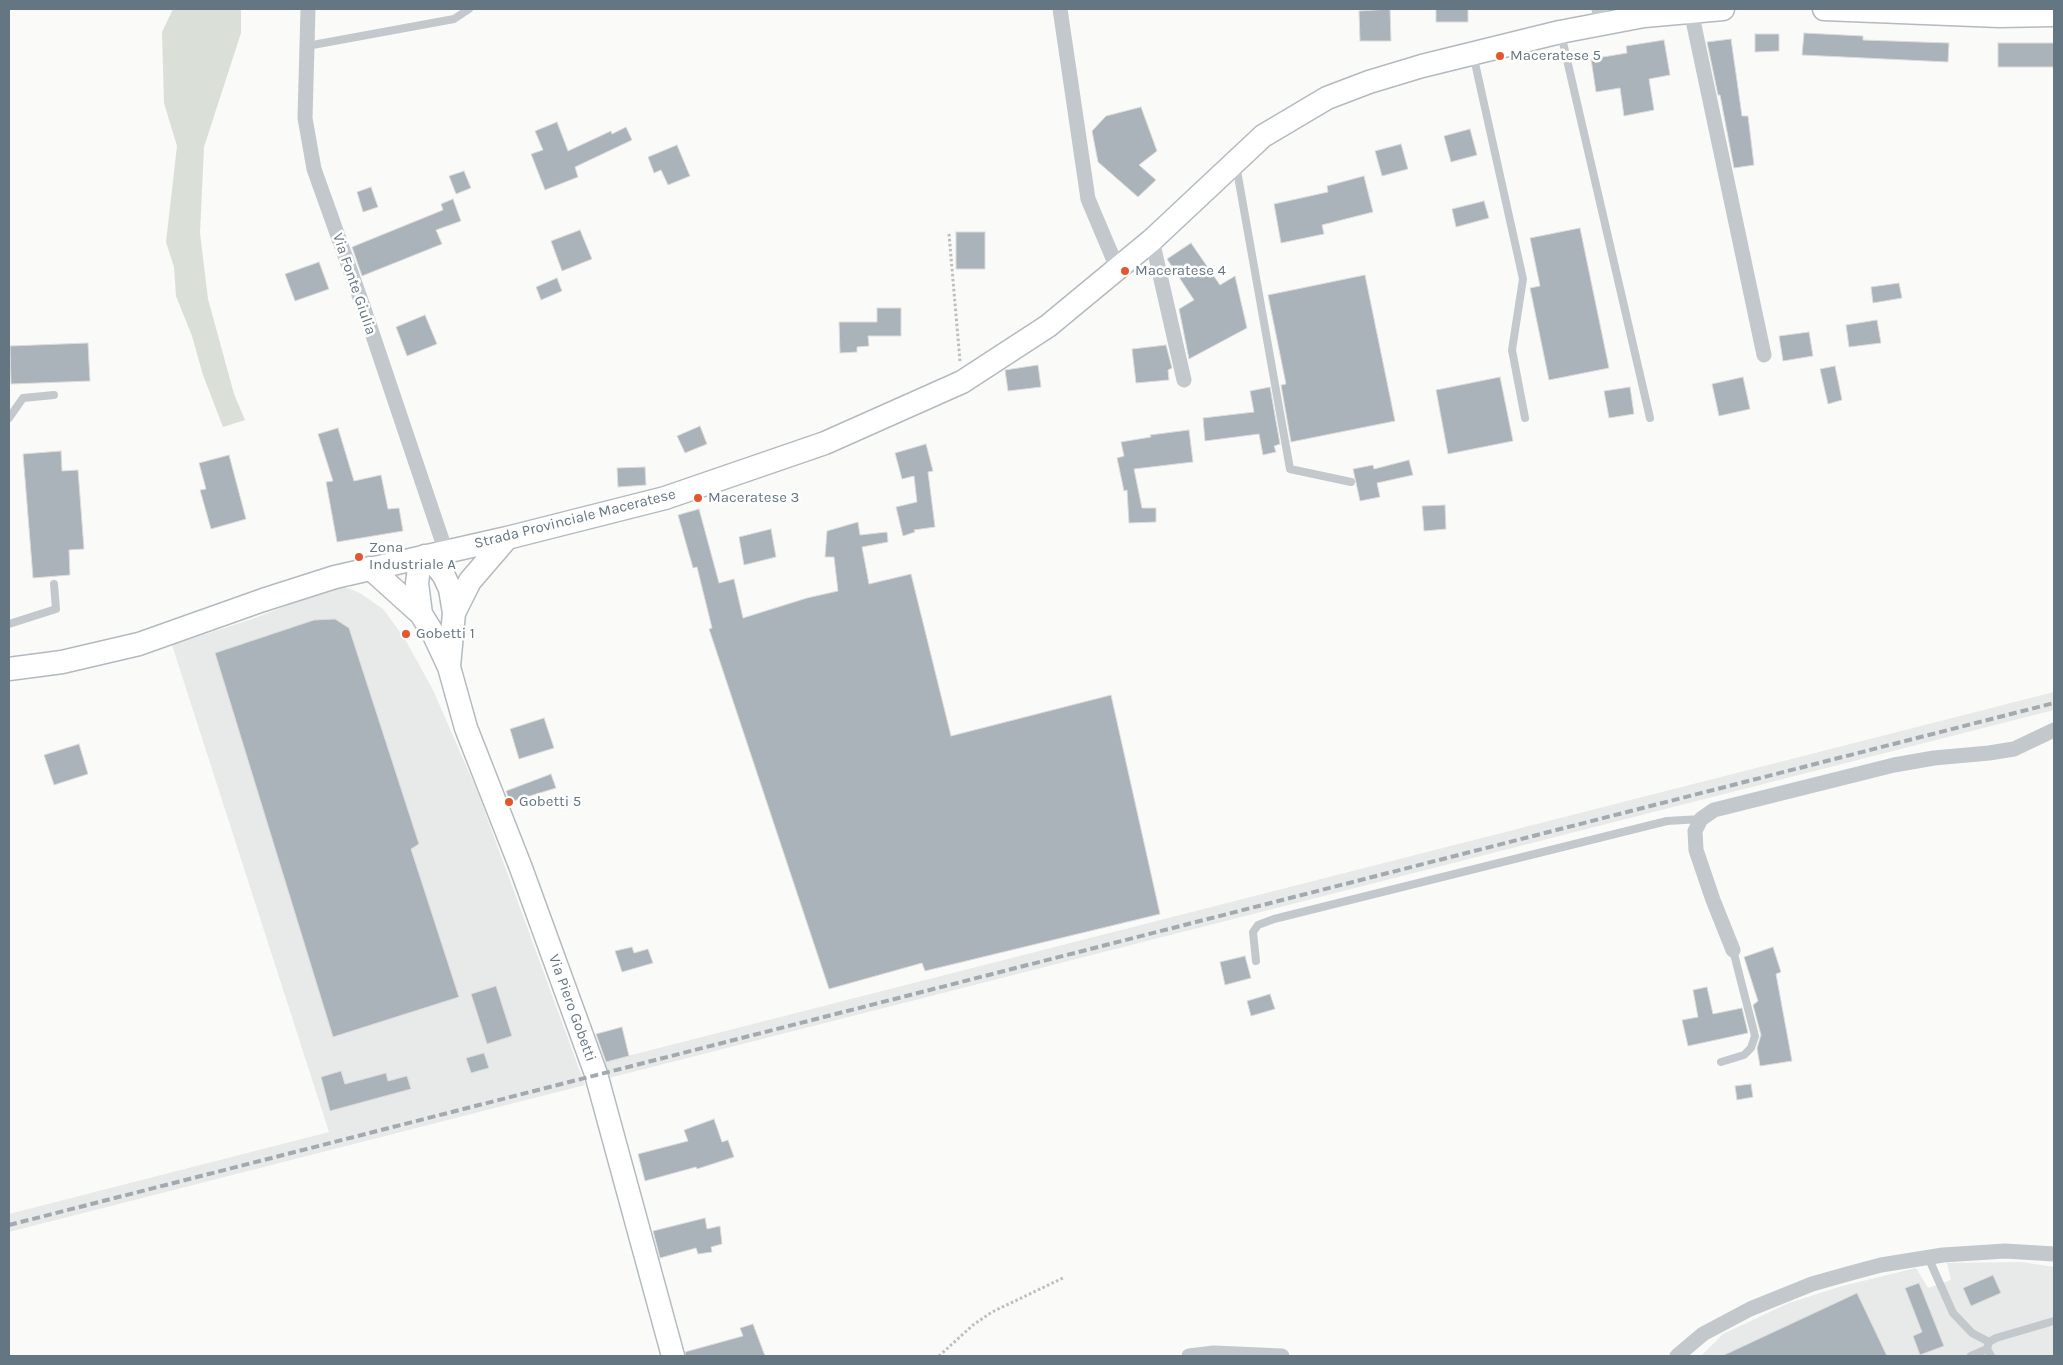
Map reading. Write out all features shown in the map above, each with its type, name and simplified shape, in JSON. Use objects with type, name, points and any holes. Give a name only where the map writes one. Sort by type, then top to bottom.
[{"type":"main road","name":"Strada Provinciale Maceratese","points":[[9,669],[62,662],[139,644],[336,576],[507,538],[674,495],[825,443],[962,382],[1048,326],[1152,240],[1263,136],[1327,98],[1369,82],[1472,52],[1560,32],[1600,16],[1723,9]]},
{"type":"main road","points":[[1824,9],[1999,16],[2054,15]]},
{"type":"main road","points":[[454,613],[470,581],[507,538]]},
{"type":"main road","points":[[436,554],[435,564],[444,576],[450,589],[454,613],[449,667]]},
{"type":"main road","points":[[421,614],[417,583],[419,568],[436,554]]},
{"type":"main road","points":[[370,568],[421,614],[434,635],[449,667]]},
{"type":"main road","name":"Via Piero Gobetti","points":[[449,667],[466,728],[524,877],[598,1081],[673,1356]]},
{"type":"street","name":"Via Fonte Giulia","points":[[308,9],[305,118],[314,169],[363,306],[436,554]]},
{"type":"street","points":[[1060,9],[1088,199],[1118,270]]},
{"type":"street","points":[[1691,12],[1764,355]]},
{"type":"street","points":[[1152,240],[1184,380]]},
{"type":"street","points":[[1733,950],[1696,850],[1695,831],[1700,819],[1714,810],[1894,765],[1934,758],[2014,749],[2054,730]]},
{"type":"street","points":[[1677,1356],[1685,1351],[1702,1334],[1781,1295],[1866,1269],[1928,1257],[2005,1251],[2054,1254]]},
{"type":"street","points":[[1189,1356],[1214,1353],[1282,1356]]},
{"type":"lane","points":[[307,46],[454,19],[469,9]]},
{"type":"lane","points":[[1560,32],[1650,418]]},
{"type":"lane","points":[[1472,52],[1523,279],[1512,350],[1525,418]]},
{"type":"lane","points":[[1235,161],[1290,468],[1351,482]]},
{"type":"lane","points":[[9,418],[23,398],[54,394]]},
{"type":"lane","points":[[9,624],[56,609],[54,584]]},
{"type":"lane","points":[[1256,961],[1253,932],[1258,924],[1667,821],[1700,819]]},
{"type":"lane","points":[[1721,1062],[1744,1056],[1751,1048],[1755,1036],[1733,950]]},
{"type":"lane","points":[[1928,1257],[1953,1313],[1989,1349]]},
{"type":"lane","points":[[1971,1356],[1989,1349],[1996,1338],[2054,1321]]},
{"type":"path","points":[[949,234],[962,382]]},
{"type":"path","points":[[939,1356],[973,1325],[992,1312],[1063,1278]]},
{"type":"shaded area","points":[[173,9],[241,9],[241,33],[204,147],[200,233],[208,299],[234,394],[245,420],[223,427],[203,375],[192,336],[176,296],[174,267],[166,242],[177,146],[164,103],[162,32]]},
{"type":"shaded area","points":[[340,585],[360,593],[383,609],[405,639],[433,690],[478,793],[585,1085],[9,1232],[9,1214],[329,1132],[172,645],[252,619]]},
{"type":"shaded area","points":[[2054,692],[2054,710],[609,1078],[604,1062]]},
{"type":"shaded area","points":[[2022,1262],[2054,1267],[2054,1356],[1701,1356],[1723,1334],[1789,1303],[1842,1286],[1916,1268],[1928,1288],[1951,1280],[1947,1263]]},
{"type":"building","points":[[1390,9],[1391,41],[1360,41],[1359,11]]},
{"type":"building","points":[[1436,9],[1468,9],[1468,22],[1436,22]]},
{"type":"building","points":[[1804,33],[1863,36],[1863,40],[1949,43],[1948,62],[1802,55]]},
{"type":"building","points":[[1755,34],[1779,34],[1779,51],[1755,52]]},
{"type":"building","points":[[1731,39],[1742,116],[1748,116],[1754,165],[1734,168],[1720,95],[1718,95],[1707,42]]},
{"type":"building","points":[[1664,40],[1670,75],[1649,79],[1654,110],[1624,116],[1620,88],[1596,92],[1591,59],[1627,53],[1626,46]]},
{"type":"building","points":[[1998,43],[2054,43],[2054,67],[1998,67]]},
{"type":"building","points":[[1141,107],[1157,151],[1139,165],[1156,180],[1138,197],[1098,162],[1092,131],[1106,116]]},
{"type":"building","points":[[557,122],[568,151],[611,131],[612,134],[626,127],[632,140],[575,167],[578,177],[545,190],[531,154],[543,150],[535,131]]},
{"type":"building","points":[[1470,129],[1477,155],[1451,162],[1444,136]]},
{"type":"building","points":[[1401,144],[1408,169],[1382,176],[1375,151]]},
{"type":"building","points":[[677,145],[690,176],[668,185],[661,170],[654,173],[648,157]]},
{"type":"building","points":[[464,171],[471,188],[456,194],[449,176]]},
{"type":"building","points":[[1364,176],[1373,212],[1322,225],[1324,234],[1281,243],[1274,204],[1328,192],[1327,186]]},
{"type":"building","points":[[371,187],[378,207],[363,212],[357,192]]},
{"type":"building","points":[[453,199],[461,221],[436,230],[442,244],[362,276],[352,247],[443,210],[441,204]]},
{"type":"building","points":[[1484,201],[1489,218],[1456,227],[1452,209]]},
{"type":"building","points":[[1580,228],[1609,368],[1549,380],[1530,288],[1540,286],[1530,238]]},
{"type":"building","points":[[580,230],[592,259],[562,271],[551,241]]},
{"type":"building","points":[[956,232],[985,232],[985,269],[956,269]]},
{"type":"building","points":[[1191,243],[1220,285],[1235,276],[1247,328],[1189,359],[1179,309],[1194,300],[1167,259]]},
{"type":"building","points":[[319,262],[329,289],[295,301],[285,274]]},
{"type":"building","points":[[1365,275],[1395,421],[1291,442],[1281,385],[1286,384],[1268,295]]},
{"type":"building","points":[[557,278],[562,291],[541,300],[536,287]]},
{"type":"building","points":[[1899,283],[1902,298],[1873,303],[1871,287]]},
{"type":"building","points":[[877,308],[901,308],[901,336],[868,336],[869,346],[857,347],[857,352],[840,353],[839,322],[877,322]]},
{"type":"building","points":[[425,315],[437,344],[407,356],[396,327]]},
{"type":"building","points":[[1877,320],[1881,343],[1849,347],[1846,325]]},
{"type":"building","points":[[1809,332],[1813,356],[1783,361],[1779,336]]},
{"type":"building","points":[[88,343],[90,381],[11,384],[10,346]]},
{"type":"building","points":[[1166,345],[1172,368],[1168,370],[1169,380],[1136,383],[1132,349]]},
{"type":"building","points":[[1038,365],[1041,387],[1008,391],[1005,370]]},
{"type":"building","points":[[1835,366],[1842,400],[1828,404],[1820,369]]},
{"type":"building","points":[[1500,377],[1513,441],[1448,454],[1436,390]]},
{"type":"building","points":[[1743,377],[1750,409],[1719,416],[1712,384]]},
{"type":"building","points":[[1270,387],[1280,444],[1274,446],[1276,452],[1263,455],[1259,434],[1205,441],[1203,418],[1254,412],[1250,391]]},
{"type":"building","points":[[1630,387],[1634,414],[1609,418],[1604,391]]},
{"type":"building","points":[[700,426],[707,444],[685,453],[677,436]]},
{"type":"building","points":[[338,428],[354,481],[381,475],[388,509],[399,508],[403,531],[337,542],[326,482],[333,481],[318,434]]},
{"type":"building","points":[[1189,430],[1193,462],[1134,469],[1142,508],[1156,508],[1156,522],[1129,523],[1127,490],[1124,491],[1117,458],[1124,456],[1121,442],[1151,437],[1150,435]]},
{"type":"building","points":[[926,444],[933,471],[928,472],[935,527],[914,530],[915,532],[903,536],[896,507],[917,502],[914,476],[902,479],[895,453]]},
{"type":"building","points":[[61,451],[62,471],[78,470],[84,549],[69,550],[70,575],[33,578],[23,454]]},
{"type":"building","points":[[229,455],[246,519],[211,529],[200,490],[206,489],[199,463]]},
{"type":"building","points":[[1409,460],[1413,475],[1377,483],[1380,497],[1360,501],[1353,469],[1373,465],[1374,469]]},
{"type":"building","points":[[645,467],[646,485],[618,487],[617,468]]},
{"type":"building","points":[[1445,505],[1446,529],[1424,531],[1422,506]]},
{"type":"building","points":[[699,509],[719,583],[734,579],[743,618],[807,598],[838,591],[834,557],[825,557],[827,531],[858,522],[860,535],[887,532],[888,542],[862,547],[869,584],[911,574],[951,736],[1111,695],[1160,914],[925,971],[922,963],[829,989],[709,629],[712,628],[697,567],[693,568],[678,515]]},
{"type":"building","points":[[771,529],[776,557],[744,565],[739,537]]},
{"type":"building","points":[[335,619],[349,628],[419,844],[411,849],[459,997],[333,1037],[215,653],[314,620]]},
{"type":"building","points":[[544,718],[554,748],[519,759],[510,729]]},
{"type":"building","points":[[79,744],[88,774],[54,785],[44,755]]},
{"type":"building","points":[[551,774],[556,788],[510,802],[506,791]]},
{"type":"building","points":[[632,947],[634,953],[648,949],[653,963],[622,972],[615,951]]},
{"type":"building","points":[[1773,947],[1781,972],[1776,974],[1792,1061],[1760,1066],[1757,1048],[1761,1035],[1753,1005],[1758,1001],[1744,957]]},
{"type":"building","points":[[1245,956],[1251,978],[1225,985],[1220,962]]},
{"type":"building","points":[[496,986],[512,1036],[487,1044],[471,994]]},
{"type":"building","points":[[1707,987],[1713,1014],[1742,1008],[1748,1033],[1688,1046],[1682,1020],[1698,1017],[1693,990]]},
{"type":"building","points":[[1270,994],[1275,1009],[1251,1016],[1247,1001]]},
{"type":"building","points":[[622,1027],[629,1056],[606,1062],[596,1034]]},
{"type":"building","points":[[484,1053],[489,1068],[471,1073],[466,1058]]},
{"type":"building","points":[[341,1071],[345,1084],[386,1073],[388,1081],[407,1076],[411,1089],[330,1111],[321,1077]]},
{"type":"building","points":[[1751,1084],[1753,1097],[1737,1100],[1735,1086]]},
{"type":"building","points":[[714,1119],[722,1142],[728,1140],[734,1157],[697,1169],[696,1167],[645,1181],[638,1154],[688,1141],[684,1130]]},
{"type":"building","points":[[705,1218],[707,1229],[720,1226],[722,1244],[711,1247],[712,1252],[698,1254],[696,1248],[660,1258],[653,1231]]},
{"type":"building","points":[[1993,1275],[2001,1293],[1971,1306],[1963,1288]]},
{"type":"building","points":[[1919,1283],[1944,1346],[1920,1355],[1913,1336],[1922,1332],[1905,1288]]},
{"type":"building","points":[[1857,1293],[1887,1356],[1722,1356]]},
{"type":"building","points":[[753,1324],[765,1356],[686,1356],[685,1352],[743,1336],[740,1328]]},
{"type":"railway","points":[[9,1225],[2054,703]]},
{"type":"place","name":"Maceratese 5","points":[[1500,56]]},
{"type":"place","name":"Maceratese 4","points":[[1125,271]]},
{"type":"place","name":"Maceratese 3","points":[[698,498]]},
{"type":"place","name":"Zona Industriale A","points":[[359,557]]},
{"type":"place","name":"Gobetti 1","points":[[406,634]]},
{"type":"place","name":"Gobetti 5","points":[[509,802]]}]
